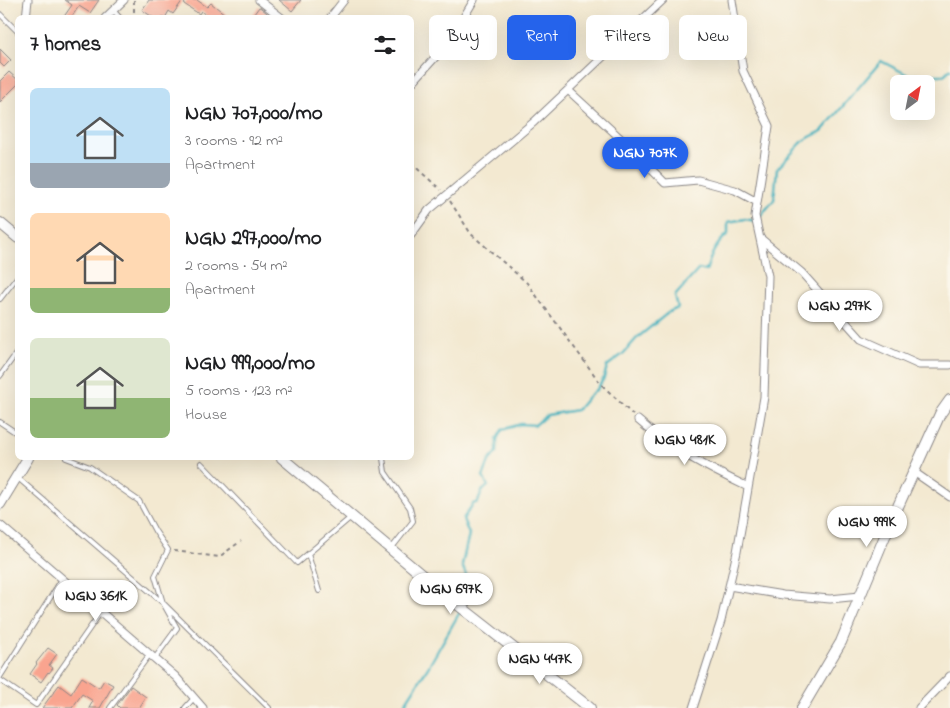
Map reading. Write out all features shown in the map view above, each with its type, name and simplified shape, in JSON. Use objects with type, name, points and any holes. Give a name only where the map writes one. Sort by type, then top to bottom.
[{"type":"main road","points":[[2,228],[15,236]]},
{"type":"main road","points":[[802,708],[840,642],[940,414],[950,400]]},
{"type":"main road","points":[[1,499],[27,460]]},
{"type":"main road","points":[[284,460],[414,568],[590,708]]},
{"type":"street","points":[[26,15],[28,0]]},
{"type":"street","points":[[108,15],[124,0]]},
{"type":"street","points":[[259,0],[278,15]]},
{"type":"street","points":[[332,15],[344,0]]},
{"type":"street","points":[[414,81],[449,42],[474,0]]},
{"type":"street","points":[[414,231],[429,210],[534,122],[663,0]]},
{"type":"street","points":[[694,708],[721,621],[737,552],[764,397],[768,276],[755,216],[769,126],[744,71],[732,0]]},
{"type":"street","points":[[568,90],[665,183],[698,180],[735,190],[757,202]]},
{"type":"street","points":[[760,237],[802,273],[861,339],[919,366],[950,365]]},
{"type":"street","points":[[638,420],[650,431],[705,466],[748,487]]},
{"type":"street","points":[[914,472],[950,497]]},
{"type":"street","points":[[0,525],[176,677],[203,708]]},
{"type":"street","points":[[729,586],[783,595],[830,599],[860,596]]},
{"type":"street","points":[[919,708],[950,676]]},
{"type":"lane","points":[[113,10],[117,15]]},
{"type":"lane","points":[[0,14],[15,29]]},
{"type":"lane","points":[[0,299],[15,280]]},
{"type":"lane","points":[[0,376],[15,355]]},
{"type":"lane","points":[[0,422],[15,432]]},
{"type":"lane","points":[[72,460],[90,466],[139,501],[155,531],[168,550],[155,576],[163,603],[177,628],[110,708]]},
{"type":"lane","points":[[383,460],[385,472],[410,508],[413,521],[391,549]]},
{"type":"lane","points":[[201,463],[297,563],[352,516]]},
{"type":"lane","points":[[16,477],[163,603],[269,708]]},
{"type":"lane","points":[[308,554],[319,591]]},
{"type":"lane","points":[[62,579],[0,678],[36,705],[101,612]]},
{"type":"lane","points":[[185,708],[194,698]]},
{"type":"path","points":[[134,0],[135,15]]},
{"type":"path","points":[[414,166],[447,195],[471,234],[526,283],[600,384],[638,420]]},
{"type":"path","points":[[168,550],[219,557],[241,541]]},
{"type":"building","points":[[65,0],[99,0],[90,13],[79,6],[73,15],[65,15],[72,5]]},
{"type":"building","points":[[149,0],[183,0],[173,14],[169,11],[167,15],[150,15],[142,10]]},
{"type":"building","points":[[187,0],[197,0],[207,7],[211,3],[226,15],[206,15],[201,11],[199,14],[184,4]]},
{"type":"building","points":[[279,0],[301,0],[292,11]]},
{"type":"building","points":[[259,7],[269,15],[253,15]]},
{"type":"building","points":[[0,49],[11,60],[4,67],[0,63]]},
{"type":"building","points":[[9,72],[15,77],[15,87],[0,102],[0,81]]},
{"type":"building","points":[[48,648],[57,654],[49,665],[53,668],[41,682],[30,674]]},
{"type":"building","points":[[82,677],[99,688],[104,680],[113,685],[100,708],[89,708],[93,701],[82,694],[72,708],[42,708],[59,685],[71,694]]},
{"type":"building","points":[[131,686],[146,697],[139,708],[120,708],[117,705]]},
{"type":"waterway","points":[[464,605],[472,590],[462,565],[469,534],[463,519],[473,504],[478,502],[482,491],[488,486],[483,477],[489,461],[497,452],[497,439],[502,430],[521,424],[535,425],[547,415],[577,410],[597,389],[604,378],[607,366],[623,354],[637,338],[669,312],[678,308],[675,296],[699,269],[706,271],[714,251],[728,234],[728,222],[745,219],[756,221],[774,200],[777,169],[804,140],[822,131],[881,61],[908,75],[944,75],[950,69]]},
{"type":"waterway","points":[[402,708],[461,610]]}]
